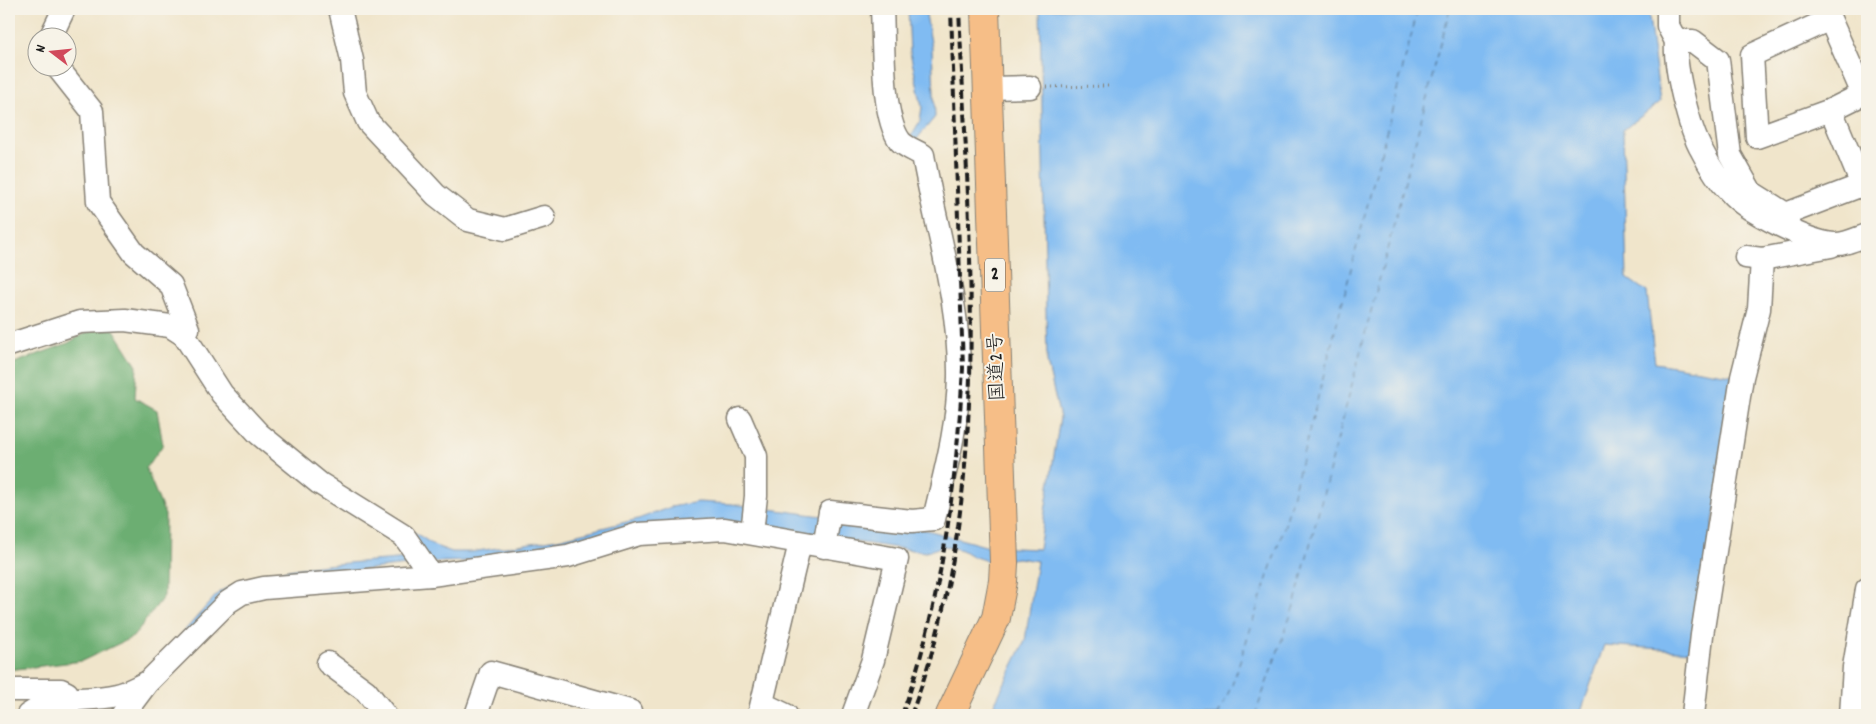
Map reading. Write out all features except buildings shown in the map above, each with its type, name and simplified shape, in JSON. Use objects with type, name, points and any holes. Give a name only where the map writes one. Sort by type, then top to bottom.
[{"type":"highway","name":"国道2号","points":[[950,715],[996,618],[1004,581],[985,9]]},
{"type":"street","points":[[55,28],[64,9]]},
{"type":"street","points":[[340,9],[352,60],[355,93],[368,122],[436,195],[468,220],[505,229],[544,217]]},
{"type":"street","points":[[824,547],[830,512],[912,521],[934,519],[954,438],[959,376],[954,310],[923,155],[901,143],[891,122],[887,104],[882,9]]},
{"type":"street","points":[[1668,9],[1668,26],[1676,41],[1675,53],[1686,106],[1701,150],[1730,194],[1781,226],[1813,240],[1836,245]]},
{"type":"street","points":[[1830,19],[1863,94],[1831,110],[1757,137],[1752,55],[1830,19]]},
{"type":"street","points":[[1676,41],[1693,41],[1718,60],[1730,155],[1751,192],[1786,214],[1862,185],[1831,110]]},
{"type":"street","points":[[66,78],[92,111],[98,202],[134,253],[171,285],[188,329],[184,335]]},
{"type":"street","points":[[988,88],[1030,87]]},
{"type":"street","points":[[1693,715],[1702,635],[1742,377],[1759,309],[1754,258],[1836,245],[1867,235]]},
{"type":"street","points":[[9,345],[80,322],[125,320],[170,326],[184,335],[222,394],[259,434],[319,483],[404,536],[424,565]]},
{"type":"street","points":[[740,419],[756,456],[756,496],[752,534]]},
{"type":"street","points":[[123,715],[147,683],[228,602],[242,593],[264,588],[424,565],[568,556],[639,534],[725,529],[897,559],[873,660],[853,715]]},
{"type":"street","points":[[786,715],[761,709],[800,543]]},
{"type":"street","points":[[1850,715],[1854,667],[1867,589]]},
{"type":"street","points":[[328,663],[366,691],[376,711]]},
{"type":"street","points":[[476,715],[491,672],[630,711],[629,715]]},
{"type":"street","points":[[28,715],[43,705],[61,699],[118,695],[147,683]]},
{"type":"street","points":[[9,690],[61,690],[77,698]]},
{"type":"path","points":[[1030,87],[1109,86]]},
{"type":"green space","points":[[108,320],[137,366],[135,398],[157,410],[163,445],[146,468],[165,515],[164,596],[133,637],[82,661],[9,670],[9,365],[68,343]]},
{"type":"water","points":[[908,9],[925,9],[932,48],[935,117],[916,140],[911,136],[920,121],[922,107],[910,52]]},
{"type":"water","points":[[1040,9],[1648,9],[1660,102],[1623,130],[1627,278],[1647,292],[1655,363],[1737,376],[1692,651],[1604,645],[1580,715],[989,715],[1025,641],[1037,561],[1018,558],[990,562],[972,556],[962,550],[944,546],[926,552],[835,539],[631,527],[526,552],[472,561],[435,562],[269,580],[153,666],[219,592],[261,576],[285,571],[336,564],[407,558],[414,532],[435,546],[452,552],[471,552],[558,539],[638,519],[671,507],[698,502],[732,504],[927,530],[989,547],[1039,549],[1060,418],[1047,362]]},
{"type":"ferry route","points":[[1218,715],[1232,685],[1286,521],[1418,9]]},
{"type":"ferry route","points":[[1255,715],[1294,606],[1450,9]]},
{"type":"railway","points":[[902,715],[916,673],[937,587],[951,500],[960,412],[963,368],[951,9]]},
{"type":"railway","points":[[911,715],[938,631],[955,544],[966,456],[970,366],[970,275],[968,185],[959,9]]}]
